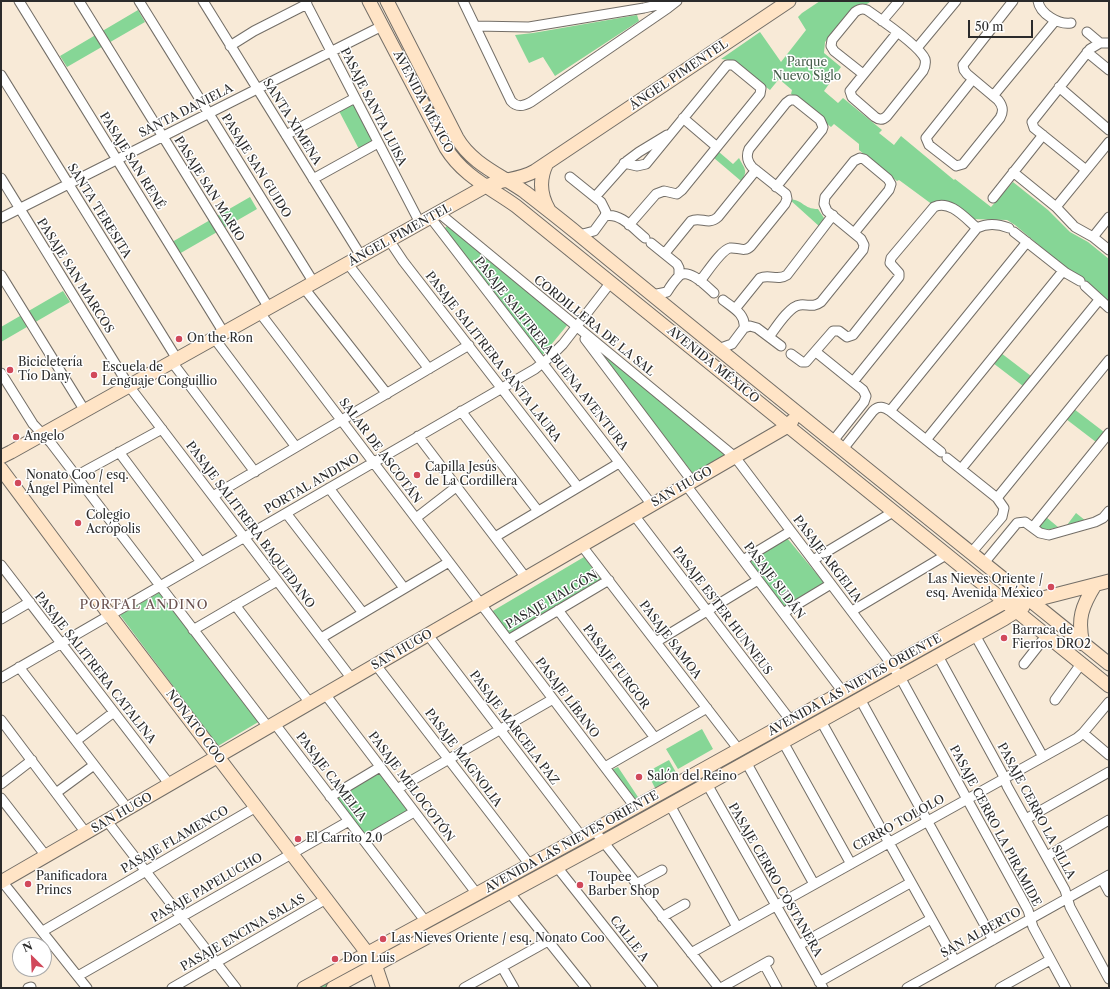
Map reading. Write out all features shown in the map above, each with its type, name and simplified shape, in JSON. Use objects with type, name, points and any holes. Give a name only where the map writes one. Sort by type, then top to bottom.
[{"type":"street","name":"PASAJE SAN RENÉ","points":[[19,1],[117,160],[219,336],[296,447]]},
{"type":"street","name":"PASAJE SAN MARIO","points":[[79,1],[265,310]]},
{"type":"street","name":"PASAJE SAN GUIDO","points":[[139,1],[209,113],[309,285],[387,394]]},
{"type":"street","name":"SANTA XIMENA","points":[[203,1],[361,256]]},
{"type":"street","name":"AVENIDA MÉXICO","points":[[369,1],[450,154],[467,173],[516,206],[1109,686]]},
{"type":"street","name":"AVENIDA MÉXICO","points":[[387,1],[461,144],[474,159],[508,180],[550,211],[718,349],[1109,664]]},
{"type":"street","points":[[463,1],[512,101],[518,105],[524,105],[531,102],[676,1]]},
{"type":"street","points":[[475,26],[529,27],[644,8],[676,1]]},
{"type":"street","name":"ÁNGEL PIMENTEL","points":[[1,457],[486,186],[496,182],[516,179],[529,175],[788,1]]},
{"type":"street","points":[[882,21],[899,1]]},
{"type":"street","points":[[917,48],[956,1]]},
{"type":"street","points":[[973,79],[926,138],[929,145],[954,165],[959,166],[963,164],[1000,118],[1002,112],[1002,106],[993,96],[965,72],[963,67],[964,63],[1014,1]]},
{"type":"street","points":[[1038,1],[1040,7],[1055,21],[1064,24],[1071,23]]},
{"type":"street","points":[[230,46],[254,31],[306,3]]},
{"type":"street","name":"PASAJE SANTA LUISA","points":[[306,3],[378,143],[430,218]]},
{"type":"street","points":[[863,74],[833,50],[831,43],[859,9],[867,10],[917,48],[925,60],[924,68],[883,119],[877,118],[850,96],[851,89],[897,33]]},
{"type":"street","points":[[993,96],[1055,21]]},
{"type":"street","name":"SANTA DANIELA","points":[[1,218],[382,26]]},
{"type":"street","points":[[1087,32],[1104,43]]},
{"type":"street","points":[[1086,170],[1032,126],[1032,120],[1087,52],[1093,46],[1104,43]]},
{"type":"street","points":[[1087,52],[1109,70]]},
{"type":"street","points":[[624,163],[637,166],[646,164],[726,65],[733,65],[759,86],[761,90],[760,94],[679,192],[674,194],[664,191],[656,194],[629,225]]},
{"type":"street","name":"SANTA TERESITA","points":[[1,75],[174,361],[255,472]]},
{"type":"street","points":[[1059,87],[1109,130]]},
{"type":"street","points":[[286,135],[355,98]]},
{"type":"street","points":[[700,281],[726,250],[733,248],[744,250],[751,246],[785,204],[787,199],[786,194],[776,186],[756,170],[749,163],[749,149],[786,103],[790,100],[796,101],[820,120],[823,127],[776,186]]},
{"type":"street","points":[[683,118],[717,147]]},
{"type":"street","points":[[595,197],[624,163],[638,152],[672,133]]},
{"type":"street","points":[[993,198],[1043,135]]},
{"type":"street","points":[[1056,207],[1109,142]]},
{"type":"street","points":[[313,179],[378,143]]},
{"type":"street","points":[[769,337],[794,307],[801,305],[815,306],[823,300],[863,250],[863,242],[824,206],[825,196],[854,161],[858,158],[862,158],[889,180],[890,187],[854,233]]},
{"type":"street","points":[[547,163],[542,177],[542,192],[546,205],[550,211]]},
{"type":"street","points":[[665,253],[691,221],[696,219],[710,222],[718,217],[756,170]]},
{"type":"street","points":[[1014,172],[1056,207],[1074,226],[1093,237],[1109,250]]},
{"type":"street","points":[[570,177],[604,205],[605,216],[594,231],[579,235]]},
{"type":"street","name":"PASAJE SAN MARCOS","points":[[1,178],[129,386]]},
{"type":"street","points":[[791,354],[804,362],[808,361],[833,331],[837,331],[847,337],[853,335],[899,277],[898,273],[890,263],[891,258],[934,207],[941,205],[948,206],[977,228]]},
{"type":"street","points":[[735,309],[760,278],[766,276],[782,278],[787,275],[833,215]]},
{"type":"street","points":[[605,216],[617,216],[665,253],[677,264],[680,272],[679,276]]},
{"type":"street","points":[[1093,237],[1109,217]]},
{"type":"street","name":"CORDILLERA DE LA SAL","points":[[430,218],[575,327],[735,457]]},
{"type":"street","name":"PASAJE SALITRERA BUENA AVENTURA","points":[[430,218],[652,505]]},
{"type":"street","points":[[853,382],[977,228],[983,226],[1001,226],[1012,230],[1063,271],[1082,284],[1109,308]]},
{"type":"street","points":[[594,231],[597,250]]},
{"type":"street","name":"PASAJE SALITRERA SANTA LAURA","points":[[389,240],[403,261],[578,487]]},
{"type":"street","points":[[890,411],[1027,242]]},
{"type":"street","points":[[348,264],[429,369]]},
{"type":"street","points":[[926,440],[1063,271]]},
{"type":"street","points":[[652,295],[667,292],[679,276],[686,273],[700,281],[714,293]]},
{"type":"street","points":[[1,275],[85,411]]},
{"type":"street","name":"PORTAL ANDINO","points":[[1,678],[543,363],[557,350],[611,282]]},
{"type":"street","points":[[667,292],[670,310]]},
{"type":"street","points":[[718,349],[732,344],[744,328],[745,324],[742,316],[723,300]]},
{"type":"street","points":[[961,469],[1099,300]]},
{"type":"street","name":"SALAR DE ASCOTÁN","points":[[265,310],[342,420],[481,604]]},
{"type":"street","points":[[744,328],[750,326],[754,327],[781,346]]},
{"type":"street","name":"PASAJE SUDÁN","points":[[575,327],[689,483],[743,560],[843,692]]},
{"type":"street","points":[[732,344],[737,364]]},
{"type":"street","points":[[213,496],[469,345]]},
{"type":"street","points":[[816,352],[864,392],[865,399],[833,441]]},
{"type":"street","points":[[997,498],[1109,360]]},
{"type":"street","name":"PASAJE CAMELIA","points":[[1,373],[33,424],[51,443],[193,630],[330,797],[426,922]]},
{"type":"street","name":"PASAJE SALITRERA BAQUEDANO","points":[[129,386],[352,679]]},
{"type":"street","points":[[843,449],[875,409],[882,407],[890,411],[926,440],[997,498],[1004,508],[1004,514],[971,553]]},
{"type":"street","points":[[461,411],[538,511]]},
{"type":"street","name":"SAN HUGO","points":[[2,881],[788,426],[798,412]]},
{"type":"street","points":[[76,476],[162,429]]},
{"type":"street","points":[[1033,527],[1109,433]]},
{"type":"street","points":[[418,436],[526,578]]},
{"type":"street","points":[[119,452],[201,562]]},
{"type":"street","name":"PASAJE ARGELIA","points":[[735,457],[892,664],[900,677]]},
{"type":"street","points":[[494,537],[619,463]]},
{"type":"street","name":"NONATO COO","points":[[1,469],[368,954],[375,965],[383,988]]},
{"type":"street","points":[[416,518],[456,486]]},
{"type":"street","points":[[329,488],[404,588]]},
{"type":"street","points":[[984,563],[1014,525],[1022,522],[1028,523],[1040,533],[1049,534],[1095,522],[1103,518],[1109,511]]},
{"type":"street","points":[[813,560],[893,512]]},
{"type":"street","points":[[286,513],[363,613]]},
{"type":"street","name":"PASAJE ESTER HUNNEUS","points":[[634,515],[791,721]]},
{"type":"street","points":[[743,560],[791,531]]},
{"type":"street","name":"PASAJE SAMOA","points":[[582,546],[738,750]]},
{"type":"street","points":[[852,611],[946,555]]},
{"type":"street","points":[[321,638],[449,562]]},
{"type":"street","name":"PASAJE SALITRERA CATALINA","points":[[1,565],[170,785]]},
{"type":"street","name":"PASAJE HALCÓN","points":[[508,640],[609,580]]},
{"type":"street","points":[[656,642],[758,580]]},
{"type":"street","points":[[193,630],[277,581]]},
{"type":"street","name":"AVENIDA LAS NIEVES ORIENTE","points":[[304,988],[582,837],[1005,602],[1031,601],[1109,581]]},
{"type":"street","points":[[783,613],[831,584]]},
{"type":"street","points":[[1083,644],[1080,628],[1081,614],[1085,601],[1095,585]]},
{"type":"street","name":"AVENIDA LAS NIEVES ORIENTE","points":[[333,988],[670,805],[1017,612],[1031,601]]},
{"type":"street","points":[[1,619],[30,602]]},
{"type":"street","name":"PASAJE LÍBANO","points":[[481,604],[635,807]]},
{"type":"street","points":[[235,606],[310,703]]},
{"type":"street","name":"PASAJE FURGOR","points":[[558,610],[655,738]]},
{"type":"street","name":"PASAJE MARCELA PAZ","points":[[428,635],[582,837]]},
{"type":"street","points":[[975,635],[1043,757]]},
{"type":"street","points":[[1024,664],[1046,636]]},
{"type":"street","name":"PASAJE CERRO LA SILLA","points":[[938,656],[1065,890],[1070,907],[1109,979]]},
{"type":"street","points":[[1055,700],[1081,664]]},
{"type":"street","name":"PASAJE MAGNOLIA","points":[[376,665],[530,865]]},
{"type":"street","points":[[20,668],[128,809]]},
{"type":"street","name":"PASAJE CERRO LA PIRÁMIDE","points":[[900,677],[1028,910],[1032,927],[1066,988]]},
{"type":"street","name":"PASAJE MELOCOTÓN","points":[[325,694],[477,894]]},
{"type":"street","points":[[860,699],[993,940]]},
{"type":"street","points":[[397,789],[553,700]]},
{"type":"street","name":"CERRO TOLOLO","points":[[691,953],[1043,757],[1083,733],[1109,702]]},
{"type":"street","points":[[605,767],[707,708]]},
{"type":"street","points":[[76,741],[114,712]]},
{"type":"street","points":[[1,720],[86,833]]},
{"type":"street","points":[[821,721],[955,961]]},
{"type":"street","points":[[1083,733],[1109,755]]},
{"type":"street","points":[[783,742],[851,864]]},
{"type":"street","points":[[1,784],[32,760]]},
{"type":"street","points":[[746,762],[814,884]]},
{"type":"street","points":[[56,793],[94,765]]},
{"type":"street","points":[[330,797],[380,766]]},
{"type":"street","points":[[1026,819],[1109,772]]},
{"type":"street","name":"PASAJE CERRO COSTANERA","points":[[707,784],[821,985]]},
{"type":"street","points":[[1,798],[46,856]]},
{"type":"street","points":[[670,805],[738,927]]},
{"type":"street","name":"PASAJE FLAMENCO","points":[[43,931],[256,807]]},
{"type":"street","points":[[364,841],[414,812]]},
{"type":"street","points":[[1046,856],[1109,820]]},
{"type":"street","points":[[107,821],[236,988]]},
{"type":"street","name":"PASAJE PAPELUCHO","points":[[78,976],[349,821]]},
{"type":"street","points":[[594,830],[720,988],[767,963],[777,988]]},
{"type":"street","name":"CALLE A","points":[[557,867],[653,988]]},
{"type":"street","points":[[636,884],[662,870]]},
{"type":"street","points":[[1105,877],[1109,892]]},
{"type":"street","name":"SAN ALBERTO","points":[[907,988],[918,985],[955,961],[1105,877]]},
{"type":"street","points":[[2,881],[87,988]]},
{"type":"street","points":[[799,945],[910,882]]},
{"type":"street","points":[[509,892],[586,988]]},
{"type":"street","name":"PASAJE ENCINA SALAS","points":[[172,988],[326,899]]},
{"type":"street","points":[[662,917],[685,904]]},
{"type":"street","points":[[821,985],[931,919]]},
{"type":"street","points":[[464,988],[548,941]]},
{"type":"street","points":[[1000,988],[1050,960]]},
{"type":"street","points":[[502,967],[514,988]]},
{"type":"green space","name":"Parque Nuevo Siglo","points":[[820,1],[871,1],[852,11],[825,42],[824,53],[841,67],[824,91],[838,103],[843,98],[882,130],[879,133],[894,145],[901,136],[954,180],[955,179],[991,207],[1013,182],[1048,210],[1070,232],[1088,242],[1109,259],[1109,304],[1015,225],[1007,220],[971,219],[949,202],[938,201],[933,205],[899,180],[897,181],[859,150],[859,144],[834,124],[831,127],[791,94],[792,90],[779,79],[770,90],[729,60],[721,59],[760,32],[781,62],[806,30],[798,17]]},
{"type":"green space","points":[[138,10],[145,22],[67,67],[60,56]]},
{"type":"green space","points":[[637,15],[639,21],[555,76],[543,57],[529,63],[515,35],[533,33]]},
{"type":"green space","points":[[354,103],[376,140],[360,151],[339,111]]},
{"type":"green space","points":[[719,152],[733,164],[739,158],[745,172],[745,175],[741,181],[714,158]]},
{"type":"green space","points":[[250,197],[257,209],[179,254],[172,242]]},
{"type":"green space","points":[[789,199],[798,201],[809,208],[818,209],[824,218],[820,227]]},
{"type":"green space","points":[[448,225],[569,323],[541,357],[444,229]]},
{"type":"green space","points":[[63,291],[70,302],[1,342],[1,327]]},
{"type":"green space","points":[[597,348],[730,455],[694,475]]},
{"type":"green space","points":[[1001,353],[1031,376],[1023,386],[993,363]]},
{"type":"green space","points":[[1074,409],[1104,432],[1096,442],[1066,419]]},
{"type":"green space","points":[[1076,513],[1086,521],[1067,525]]},
{"type":"green space","points":[[1046,517],[1058,527],[1043,531],[1038,527]]},
{"type":"green space","points":[[787,538],[825,584],[785,607],[749,562]]},
{"type":"green space","points":[[584,557],[602,581],[509,636],[491,612]]},
{"type":"green space","points":[[160,592],[260,721],[218,746],[120,615]]},
{"type":"green space","points":[[991,613],[996,617],[900,672],[896,667]]},
{"type":"green space","points":[[892,669],[896,675],[608,835],[605,834],[604,829]]},
{"type":"green space","points":[[702,729],[713,749],[678,769],[666,749]]},
{"type":"green space","points":[[669,760],[678,776],[655,788],[647,772]]},
{"type":"green space","points":[[618,767],[638,797],[632,801],[609,771]]},
{"type":"green space","points":[[376,772],[381,773],[408,808],[408,812],[368,835],[363,835],[336,797]]},
{"type":"green space","points":[[591,838],[592,841],[385,956],[382,950]]},
{"type":"green space","points":[[364,961],[366,965],[364,967],[325,988],[312,988]]},
{"type":"place","name":"On the Ron","points":[[179,339]]},
{"type":"place","name":"Bicicletería Tío Dany","points":[[10,370]]},
{"type":"place","name":"Escuela de Lenguaje Conguillio","points":[[94,375]]},
{"type":"place","name":"Angelo","points":[[16,437]]},
{"type":"place","name":"Capilla Jesús de La Cordillera","points":[[417,475]]},
{"type":"place","name":"Nonato Coo / esq. Ángel Pimentel","points":[[18,483]]},
{"type":"place","name":"Colegio Acrópolis","points":[[78,523]]},
{"type":"place","name":"Las Nieves Oriente / esq. Avenida México","points":[[1051,587]]},
{"type":"place","name":"Barraca de Fierros DRO2","points":[[1004,638]]},
{"type":"place","name":"Salón del Reino","points":[[639,777]]},
{"type":"place","name":"El Carrito 2.0","points":[[298,839]]},
{"type":"place","name":"Panificadora Princs","points":[[28,884]]},
{"type":"place","name":"Toupee Barber Shop","points":[[580,885]]},
{"type":"place","name":"Las Nieves Oriente / esq. Nonato Coo","points":[[383,939]]},
{"type":"place","name":"Don Luis","points":[[335,959]]},
{"type":"district","name":"PORTAL ANDINO","points":[[144,605]]}]
